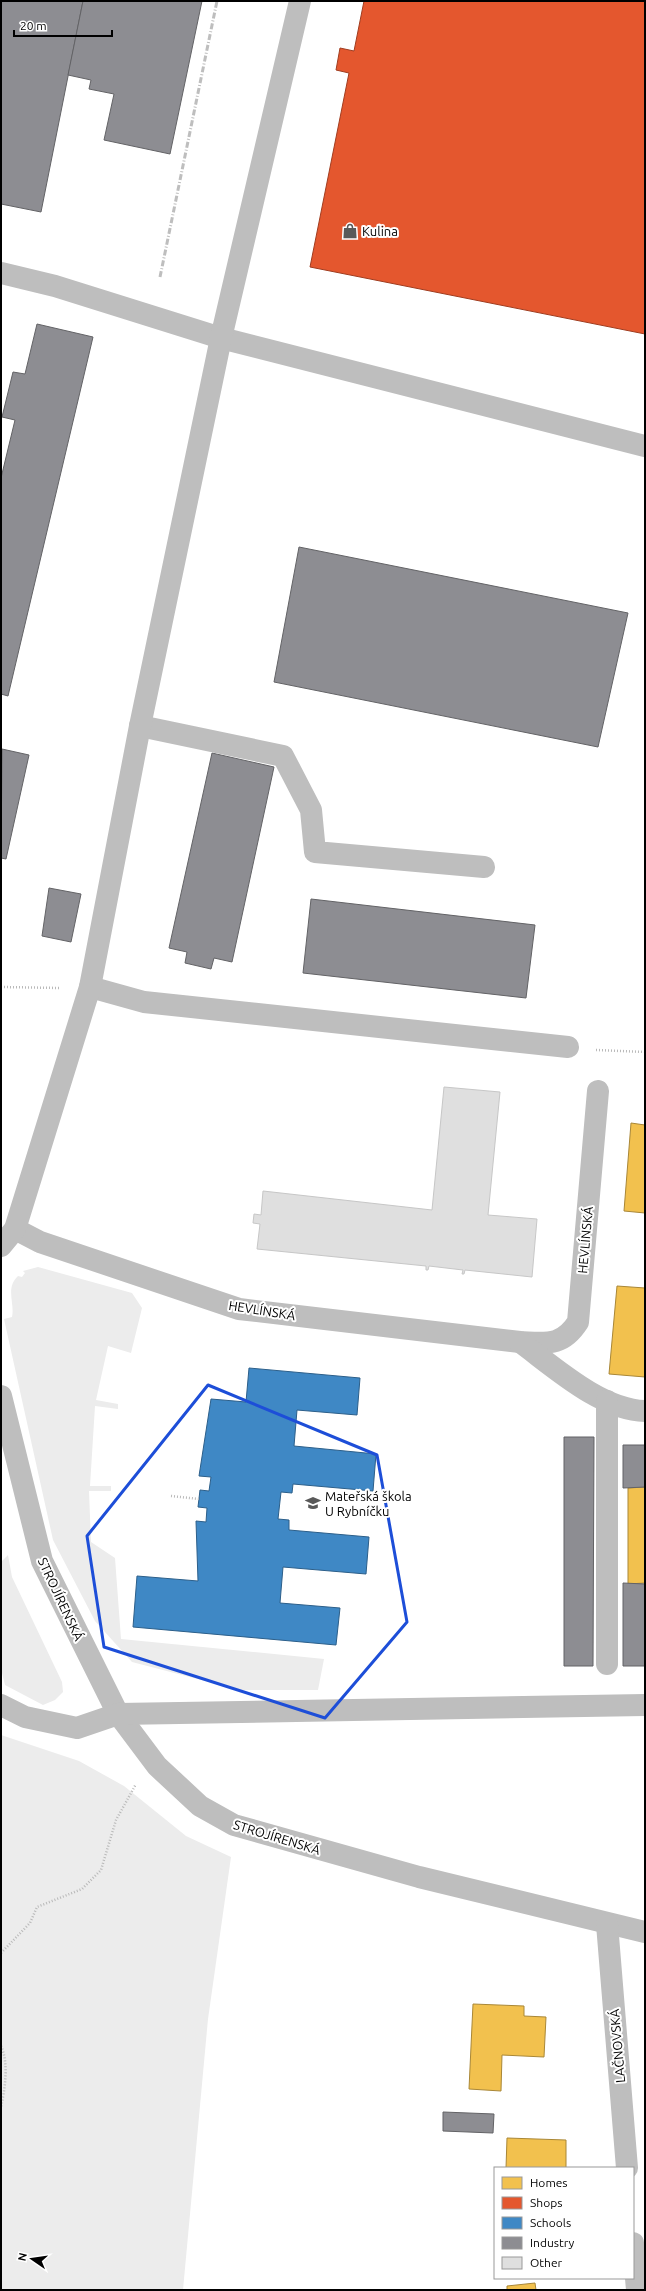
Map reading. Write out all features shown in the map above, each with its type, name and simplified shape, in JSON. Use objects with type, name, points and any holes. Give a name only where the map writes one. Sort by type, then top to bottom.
[{"type":"street","points":[[1,1246],[15,1229],[90,988],[140,726],[221,338],[300,1]]},
{"type":"street","points":[[1,273],[54,286],[221,338],[645,446]]},
{"type":"street","points":[[140,726],[283,756],[311,810],[315,852],[484,867]]},
{"type":"street","points":[[90,988],[144,1002],[568,1047]]},
{"type":"street","name":"HEVLÍNSKÁ","points":[[15,1229],[40,1242],[238,1309],[520,1342],[552,1343],[568,1334],[578,1322],[598,1091]]},
{"type":"street","name":"HEVLÍNSKÁ","points":[[520,1342],[578,1385],[607,1401],[645,1411]]},
{"type":"street","name":"STROJÍRENSKÁ","points":[[1,1396],[42,1561],[118,1714],[157,1766],[200,1806],[234,1825],[419,1877],[607,1924],[645,1932]]},
{"type":"street","points":[[607,1401],[607,1664]]},
{"type":"street","points":[[1,1705],[25,1717],[77,1728],[118,1714],[645,1705]]},
{"type":"street","name":"LAČNOVSKÁ","points":[[607,1924],[627,2167]]},
{"type":"street","points":[[634,2255],[637,2290]]},
{"type":"path","points":[[1,987],[90,988]]},
{"type":"path","points":[[568,1047],[645,1052]]},
{"type":"path","points":[[171,1496],[199,1498]]},
{"type":"path","points":[[1,1953],[30,1923],[37,1907],[82,1889],[101,1870],[116,1820],[136,1784]]},
{"type":"path","points":[[1,2046],[5,2070],[5,2092],[1,2107]]},
{"type":"highlighted area","points":[[208,1385],[377,1455],[407,1622],[325,1718],[104,1647],[87,1536]]},
{"type":"shaded area","points":[[38,1267],[132,1293],[142,1308],[131,1353],[108,1346],[96,1400],[118,1404],[118,1409],[95,1406],[90,1486],[111,1486],[111,1491],[89,1491],[91,1542],[115,1558],[121,1639],[324,1659],[318,1690],[240,1690],[132,1662],[95,1621],[53,1540],[4,1319],[12,1317],[11,1291],[14,1281],[18,1276],[22,1277],[25,1273],[23,1271]]},
{"type":"shaded area","points":[[8,1555],[12,1577],[62,1682],[63,1692],[55,1700],[43,1705],[5,1685],[1,1669],[1,1562]]},
{"type":"shaded area","points":[[1,1735],[79,1761],[124,1786],[186,1836],[231,1857],[208,2019],[183,2290],[1,2290]]},
{"type":"building: Homes","points":[[631,1123],[645,1125],[645,1213],[624,1211]]},
{"type":"building: Homes","points":[[617,1286],[645,1288],[645,1377],[609,1374]]},
{"type":"building: Homes","points":[[645,1487],[645,1583],[628,1584],[628,1488]]},
{"type":"building: Homes","points":[[473,2004],[524,2006],[524,2016],[546,2017],[544,2057],[502,2055],[501,2091],[469,2089]]},
{"type":"building: Homes","points":[[507,2138],[566,2140],[566,2167],[506,2167]]},
{"type":"building: Homes","points":[[535,2283],[536,2290],[507,2290],[507,2286]]},
{"type":"building: Shops","points":[[364,1],[645,1],[645,334],[310,267],[349,73],[336,70],[340,48],[354,51]]},
{"type":"building: Schools","points":[[249,1368],[360,1378],[357,1415],[297,1410],[294,1446],[376,1454],[373,1491],[293,1484],[292,1493],[281,1492],[278,1519],[289,1520],[289,1530],[369,1537],[366,1574],[283,1567],[280,1603],[340,1608],[336,1645],[133,1627],[137,1576],[198,1581],[196,1521],[206,1522],[207,1508],[198,1507],[200,1490],[209,1491],[211,1477],[199,1476],[211,1399],[246,1402]]},
{"type":"building: Industry","points":[[1,1],[83,1],[41,212],[1,204]]},
{"type":"building: Industry","points":[[83,1],[202,1],[170,154],[104,140],[114,94],[89,89],[91,80],[68,75]]},
{"type":"building: Industry","points":[[37,324],[93,337],[8,696],[1,694],[1,478],[15,420],[2,417],[13,372],[25,374]]},
{"type":"building: Industry","points":[[299,547],[628,613],[598,747],[274,682]]},
{"type":"building: Industry","points":[[2,749],[29,755],[6,859],[1,858]]},
{"type":"building: Industry","points":[[212,753],[274,767],[232,962],[214,958],[211,969],[185,963],[187,952],[169,948]]},
{"type":"building: Industry","points":[[49,888],[81,894],[71,942],[42,936]]},
{"type":"building: Industry","points":[[311,899],[535,925],[526,998],[303,973]]},
{"type":"building: Industry","points":[[564,1437],[594,1437],[593,1666],[564,1666]]},
{"type":"building: Industry","points":[[623,1445],[645,1445],[645,1487],[623,1488]]},
{"type":"building: Industry","points":[[623,1583],[645,1584],[645,1666],[623,1666]]},
{"type":"building: Industry","points":[[443,2112],[494,2114],[493,2133],[443,2131]]},
{"type":"building: Other","points":[[444,1087],[500,1092],[488,1215],[537,1219],[532,1277],[465,1270],[464,1274],[462,1274],[463,1270],[429,1266],[428,1270],[426,1270],[426,1266],[257,1249],[260,1224],[253,1223],[254,1214],[261,1215],[263,1191],[432,1210]]},
{"type":"railway","points":[[160,277],[217,1]]},
{"type":"place","name":"Kulina","points":[[350,231]]},
{"type":"place","name":"Mateřská škola U Rybníčku","points":[[313,1503]]}]
